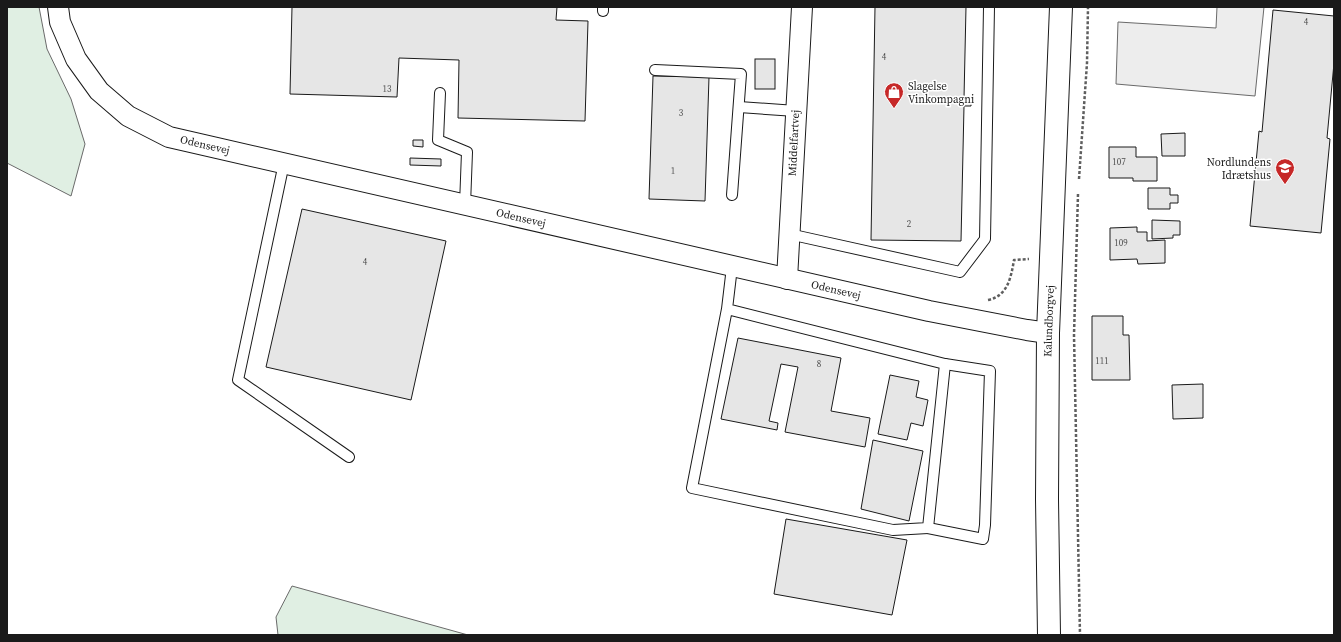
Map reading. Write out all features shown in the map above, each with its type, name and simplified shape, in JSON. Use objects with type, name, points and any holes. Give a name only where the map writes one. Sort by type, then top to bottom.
[{"type":"street","name":"Odensevej","points":[[58,7],[60,22],[76,59],[99,91],[128,116],[169,137],[929,311],[1048,333]]},
{"type":"street","name":"Middelfartvej","points":[[787,279],[802,7]]},
{"type":"street","name":"Kalundborgvej","points":[[1049,635],[1047,499],[1048,333],[1061,7]]},
{"type":"lane","points":[[789,234],[960,272],[985,239],[989,7]]},
{"type":"lane","points":[[656,70],[742,74],[732,195]]},
{"type":"lane","points":[[440,93],[438,140],[467,152],[465,205]]},
{"type":"lane","points":[[739,107],[796,111]]},
{"type":"lane","points":[[284,163],[238,380],[349,457]]},
{"type":"lane","points":[[727,309],[945,364],[990,371],[985,525],[982,539],[928,528],[893,530],[692,488],[727,309],[732,266]]},
{"type":"lane","points":[[928,528],[945,364]]},
{"type":"path","points":[[1078,183],[1087,62],[1088,7]]},
{"type":"path","points":[[1078,190],[1074,335],[1080,635]]},
{"type":"path","points":[[985,300],[993,299],[1003,292],[1011,277],[1014,260],[1051,257]]},
{"type":"green space","points":[[7,7],[39,7],[47,49],[71,99],[85,144],[71,196],[7,163]]},
{"type":"green space","points":[[292,586],[468,635],[278,635],[276,617]]},
{"type":"shaded area","points":[[1217,7],[1264,7],[1255,96],[1116,84],[1118,22],[1216,28]]},
{"type":"building","points":[[292,7],[557,7],[556,20],[588,21],[585,121],[458,118],[459,60],[399,58],[397,97],[290,94]]},
{"type":"building","points":[[875,7],[966,7],[964,98],[971,98],[971,106],[964,106],[961,241],[871,240]]},
{"type":"building","points":[[1273,10],[1334,16],[1334,63],[1327,138],[1330,139],[1321,233],[1250,226],[1259,131],[1262,132]]},
{"type":"building","points":[[755,59],[775,59],[775,89],[755,89]]},
{"type":"building","points":[[653,76],[709,77],[705,201],[649,199]]},
{"type":"building","points":[[1185,133],[1185,156],[1162,156],[1161,134]]},
{"type":"building","points":[[413,140],[423,140],[423,147],[413,146]]},
{"type":"building","points":[[1109,147],[1136,147],[1136,157],[1157,157],[1157,181],[1133,181],[1133,178],[1109,178]]},
{"type":"building","points":[[410,158],[441,159],[441,166],[410,165]]},
{"type":"building","points":[[1148,188],[1170,188],[1170,195],[1178,195],[1178,203],[1170,203],[1170,209],[1148,209]]},
{"type":"building","points":[[302,209],[446,241],[411,400],[266,367]]},
{"type":"building","points":[[1152,220],[1180,221],[1180,235],[1173,235],[1173,238],[1152,239]]},
{"type":"building","points":[[1137,227],[1137,232],[1147,232],[1147,241],[1165,240],[1165,263],[1138,264],[1137,259],[1110,260],[1110,228]]},
{"type":"building","points":[[1092,316],[1123,316],[1123,335],[1129,335],[1130,380],[1092,380]]},
{"type":"building","points":[[738,338],[841,358],[831,411],[870,418],[865,447],[785,432],[798,367],[781,364],[769,421],[778,423],[777,430],[721,419]]},
{"type":"building","points":[[890,375],[919,381],[916,397],[928,400],[923,426],[911,423],[907,440],[878,434]]},
{"type":"building","points":[[1203,384],[1203,418],[1173,419],[1172,385]]},
{"type":"building","points":[[873,440],[923,451],[909,521],[861,509]]},
{"type":"building","points":[[786,519],[907,540],[892,615],[774,594]]},
{"type":"place","name":"Slagelse Vinkompagni","points":[[894,109]]},
{"type":"place","name":"Nordlundens Idrætshus","points":[[1285,185]]}]
